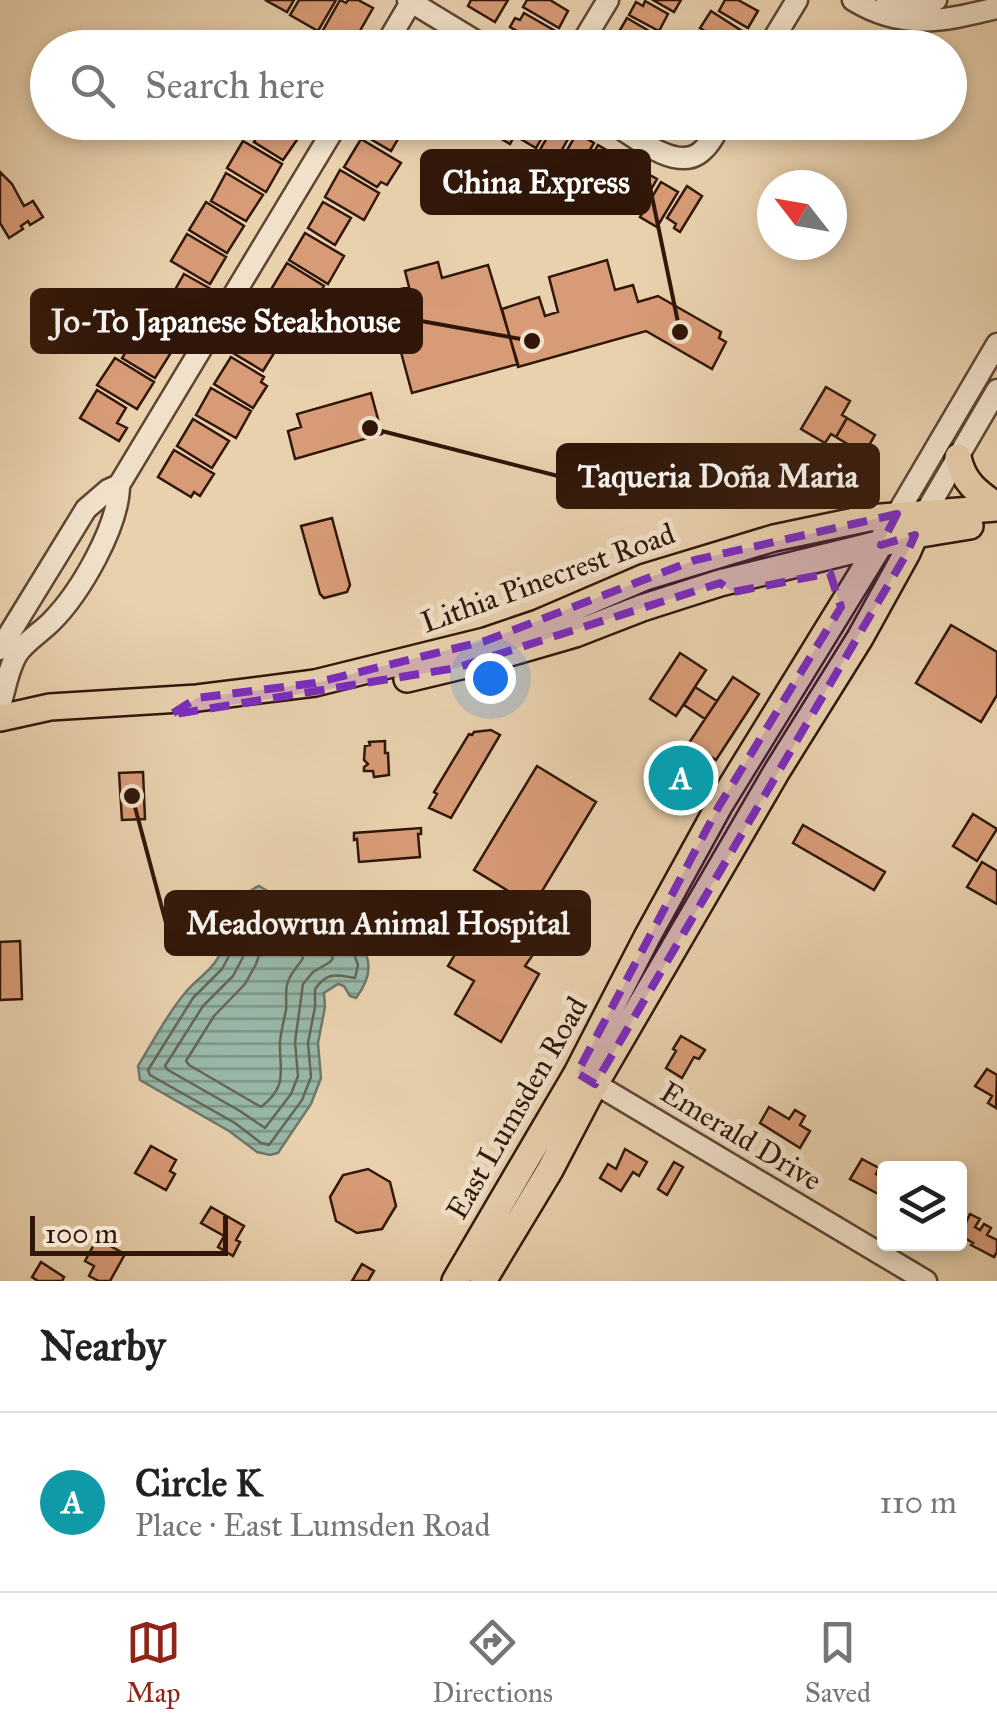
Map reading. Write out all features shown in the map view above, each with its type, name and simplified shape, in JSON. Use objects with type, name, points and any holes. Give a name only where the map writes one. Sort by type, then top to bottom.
[{"type":"main road","points":[[958,457],[969,486],[997,507]]},
{"type":"main road","name":"Lithia Pinecrest Road","points":[[0,719],[50,722],[170,716],[264,705],[456,668],[575,634],[720,583],[881,545],[920,525],[997,507]]},
{"type":"main road","name":"Lithia Pinecrest Road","points":[[0,719],[50,707],[197,698],[316,683],[484,641],[709,556],[868,518],[898,514],[920,525],[959,528],[997,523]]},
{"type":"main road","name":"East Lumsden Road","points":[[483,1281],[550,1170],[647,937],[728,792],[898,514]]},
{"type":"main road","name":"East Lumsden Road","points":[[455,1281],[687,924],[860,638],[920,525]]},
{"type":"main road","points":[[896,574],[931,543],[959,528]]},
{"type":"main road","points":[[720,583],[733,592],[816,571],[826,572],[837,583],[842,607]]},
{"type":"main road","points":[[170,716],[180,702],[197,698]]},
{"type":"main road","points":[[687,924],[686,896],[735,800],[728,792]]},
{"type":"street","points":[[590,30],[608,0]]},
{"type":"street","points":[[779,30],[797,0]]},
{"type":"street","points":[[853,0],[871,11],[903,20],[933,22],[997,8]]},
{"type":"street","points":[[887,0],[916,6],[936,0]]},
{"type":"street","points":[[394,30],[409,1],[457,30]]},
{"type":"street","points":[[0,706],[19,651],[66,605],[106,539],[119,498],[119,485],[327,140]]},
{"type":"street","points":[[641,140],[680,160],[689,159],[711,140]]},
{"type":"street","name":"East Lumsden Road","points":[[898,514],[997,344]]},
{"type":"street","name":"East Lumsden Road","points":[[920,525],[997,390]]},
{"type":"street","points":[[0,649],[86,508],[119,485]]},
{"type":"street","name":"Emerald Drive","points":[[586,1079],[926,1281]]},
{"type":"highlighted area","points":[[897,514],[881,545],[915,535],[907,553],[595,1084],[577,1073],[719,806],[841,607],[830,573],[733,592],[720,583],[456,668],[170,715],[197,698],[315,683],[485,641],[695,560]]},
{"type":"water","points":[[259,886],[361,946],[368,966],[364,986],[356,998],[338,984],[324,993],[318,1043],[321,1078],[311,1104],[278,1153],[270,1155],[257,1152],[229,1131],[140,1080],[138,1066],[178,1001],[218,957],[238,905]]},
{"type":"building","points":[[265,0],[294,0],[287,12]]},
{"type":"building","points":[[299,0],[336,0],[319,30],[290,15]]},
{"type":"building","points":[[340,0],[358,0],[373,8],[360,30],[323,30]]},
{"type":"building","points":[[471,0],[508,0],[495,22],[468,6]]},
{"type":"building","points":[[527,0],[550,0],[568,11],[559,28],[523,7]]},
{"type":"building","points":[[653,0],[681,0],[674,12]]},
{"type":"building","points":[[725,0],[738,0],[758,11],[748,28],[719,11]]},
{"type":"building","points":[[645,1],[668,14],[660,30],[629,15],[636,2],[643,6]]},
{"type":"building","points":[[711,11],[740,30],[703,30],[700,28]]},
{"type":"building","points":[[524,13],[554,30],[510,27],[515,18],[520,20]]},
{"type":"building","points":[[627,18],[647,30],[620,30]]},
{"type":"building","points":[[255,140],[297,140],[283,160]]},
{"type":"building","points":[[360,140],[401,163],[387,185],[381,182],[377,187],[344,167]]},
{"type":"building","points":[[372,140],[397,140],[391,151]]},
{"type":"building","points":[[522,140],[541,140],[536,148]]},
{"type":"building","points":[[546,140],[567,140],[551,169],[534,160]]},
{"type":"building","points":[[573,140],[594,143],[577,172],[560,162]]},
{"type":"building","points":[[243,141],[282,164],[266,192],[227,168]]},
{"type":"building","points":[[598,145],[615,155],[599,183],[582,173]]},
{"type":"building","points":[[639,169],[657,179],[640,209],[622,199]]},
{"type":"building","points":[[340,170],[379,193],[364,220],[325,197]]},
{"type":"building","points":[[0,172],[24,206],[33,201],[43,217],[30,225],[28,221],[9,238],[0,223]]},
{"type":"building","points":[[226,173],[263,195],[246,221],[211,201]]},
{"type":"building","points":[[661,182],[678,192],[657,227],[640,217]]},
{"type":"building","points":[[687,186],[702,196],[680,232],[667,218]]},
{"type":"building","points":[[206,202],[244,226],[227,253],[189,230]]},
{"type":"building","points":[[323,202],[351,218],[335,245],[308,228]]},
{"type":"building","points":[[305,233],[344,256],[328,284],[289,260]]},
{"type":"building","points":[[187,234],[226,257],[210,284],[171,261]]},
{"type":"building","points":[[607,260],[615,290],[633,285],[638,302],[658,296],[721,332],[719,338],[726,342],[712,369],[646,331],[518,367],[502,309],[539,297],[545,316],[558,312],[549,277]]},
{"type":"building","points":[[438,262],[442,278],[488,265],[518,364],[412,393],[385,293],[409,287],[405,271]]},
{"type":"building","points":[[287,263],[324,286],[307,313],[270,291]]},
{"type":"building","points":[[184,274],[209,288],[193,316],[168,302]]},
{"type":"building","points":[[249,327],[279,345],[263,371],[233,353]]},
{"type":"building","points":[[139,331],[172,351],[155,378],[122,358]]},
{"type":"building","points":[[231,357],[264,377],[261,382],[267,386],[253,408],[214,384]]},
{"type":"building","points":[[115,358],[154,382],[137,409],[97,385]]},
{"type":"building","points":[[826,387],[850,401],[842,415],[847,418],[836,437],[831,434],[825,443],[801,429]]},
{"type":"building","points":[[211,388],[251,411],[236,438],[196,415]]},
{"type":"building","points":[[97,390],[126,408],[117,423],[127,428],[119,441],[80,418]]},
{"type":"building","points":[[371,393],[382,434],[295,459],[288,431],[301,427],[297,414]]},
{"type":"building","points":[[847,418],[875,435],[864,454],[836,437]]},
{"type":"building","points":[[193,419],[229,441],[212,468],[177,446]]},
{"type":"building","points":[[174,450],[214,474],[200,496],[194,492],[191,497],[158,477]]},
{"type":"building","points":[[332,518],[350,585],[347,592],[324,598],[301,526]]},
{"type":"building","points":[[951,625],[997,652],[997,695],[981,722],[916,683]]},
{"type":"building","points":[[680,653],[706,670],[676,716],[650,699]]},
{"type":"building","points":[[733,677],[759,694],[716,760],[689,743]]},
{"type":"building","points":[[695,687],[717,701],[705,719],[684,705]]},
{"type":"building","points":[[491,730],[500,735],[451,818],[429,808],[437,794],[434,792],[469,734]]},
{"type":"building","points":[[385,741],[389,775],[374,777],[373,771],[364,771],[368,764],[364,760],[365,746]]},
{"type":"building","points":[[672,765],[696,781],[689,792],[665,776]]},
{"type":"building","points":[[537,766],[596,802],[533,906],[474,870]]},
{"type":"building","points":[[143,772],[145,819],[122,820],[119,773]]},
{"type":"building","points":[[973,814],[997,829],[977,861],[953,846]]},
{"type":"building","points":[[803,825],[885,872],[874,890],[793,843]]},
{"type":"building","points":[[421,828],[420,857],[359,862],[354,833]]},
{"type":"building","points":[[982,862],[997,871],[997,904],[967,887]]},
{"type":"building","points":[[459,926],[476,936],[482,926],[532,956],[525,966],[539,974],[501,1042],[455,1014],[474,981],[448,966],[454,956],[444,950]]},
{"type":"building","points":[[20,941],[22,999],[0,1000],[0,942]]},
{"type":"building","points":[[681,1036],[705,1050],[699,1059],[694,1057],[682,1078],[666,1068]]},
{"type":"building","points":[[987,1069],[997,1075],[996,1108],[988,1103],[992,1096],[975,1086]]},
{"type":"building","points":[[769,1107],[789,1119],[795,1110],[805,1116],[800,1125],[810,1131],[800,1148],[760,1123]]},
{"type":"building","points":[[151,1146],[176,1160],[170,1171],[175,1174],[166,1190],[135,1173]]},
{"type":"building","points":[[625,1149],[647,1162],[639,1176],[633,1172],[621,1191],[600,1178],[608,1164],[616,1169]]},
{"type":"building","points":[[862,1159],[877,1167],[877,1193],[850,1179]]},
{"type":"building","points":[[674,1162],[683,1167],[667,1195],[658,1189]]},
{"type":"building","points":[[368,1169],[390,1182],[396,1206],[382,1229],[357,1233],[336,1221],[330,1197],[343,1175]]},
{"type":"building","points":[[211,1207],[244,1226],[233,1256],[218,1247],[224,1236],[201,1223]]},
{"type":"building","points":[[970,1214],[980,1219],[975,1227],[980,1230],[984,1224],[991,1228],[987,1235],[997,1240],[994,1257],[971,1245],[967,1239]]},
{"type":"building","points":[[97,1239],[125,1254],[110,1281],[89,1276],[94,1266],[85,1261]]},
{"type":"building","points":[[41,1262],[64,1277],[62,1281],[38,1281],[32,1277]]},
{"type":"building","points":[[362,1264],[374,1271],[368,1281],[352,1281]]},
{"type":"place","name":"China Express","points":[[680,332]]},
{"type":"place","name":"Jo-To Japanese Steakhouse","points":[[532,341]]},
{"type":"place","name":"Taqueria Doña Maria","points":[[370,428]]},
{"type":"place","name":"Circle K","points":[[681,778]]},
{"type":"place","name":"Meadowrun Animal Hospital","points":[[132,796]]}]
